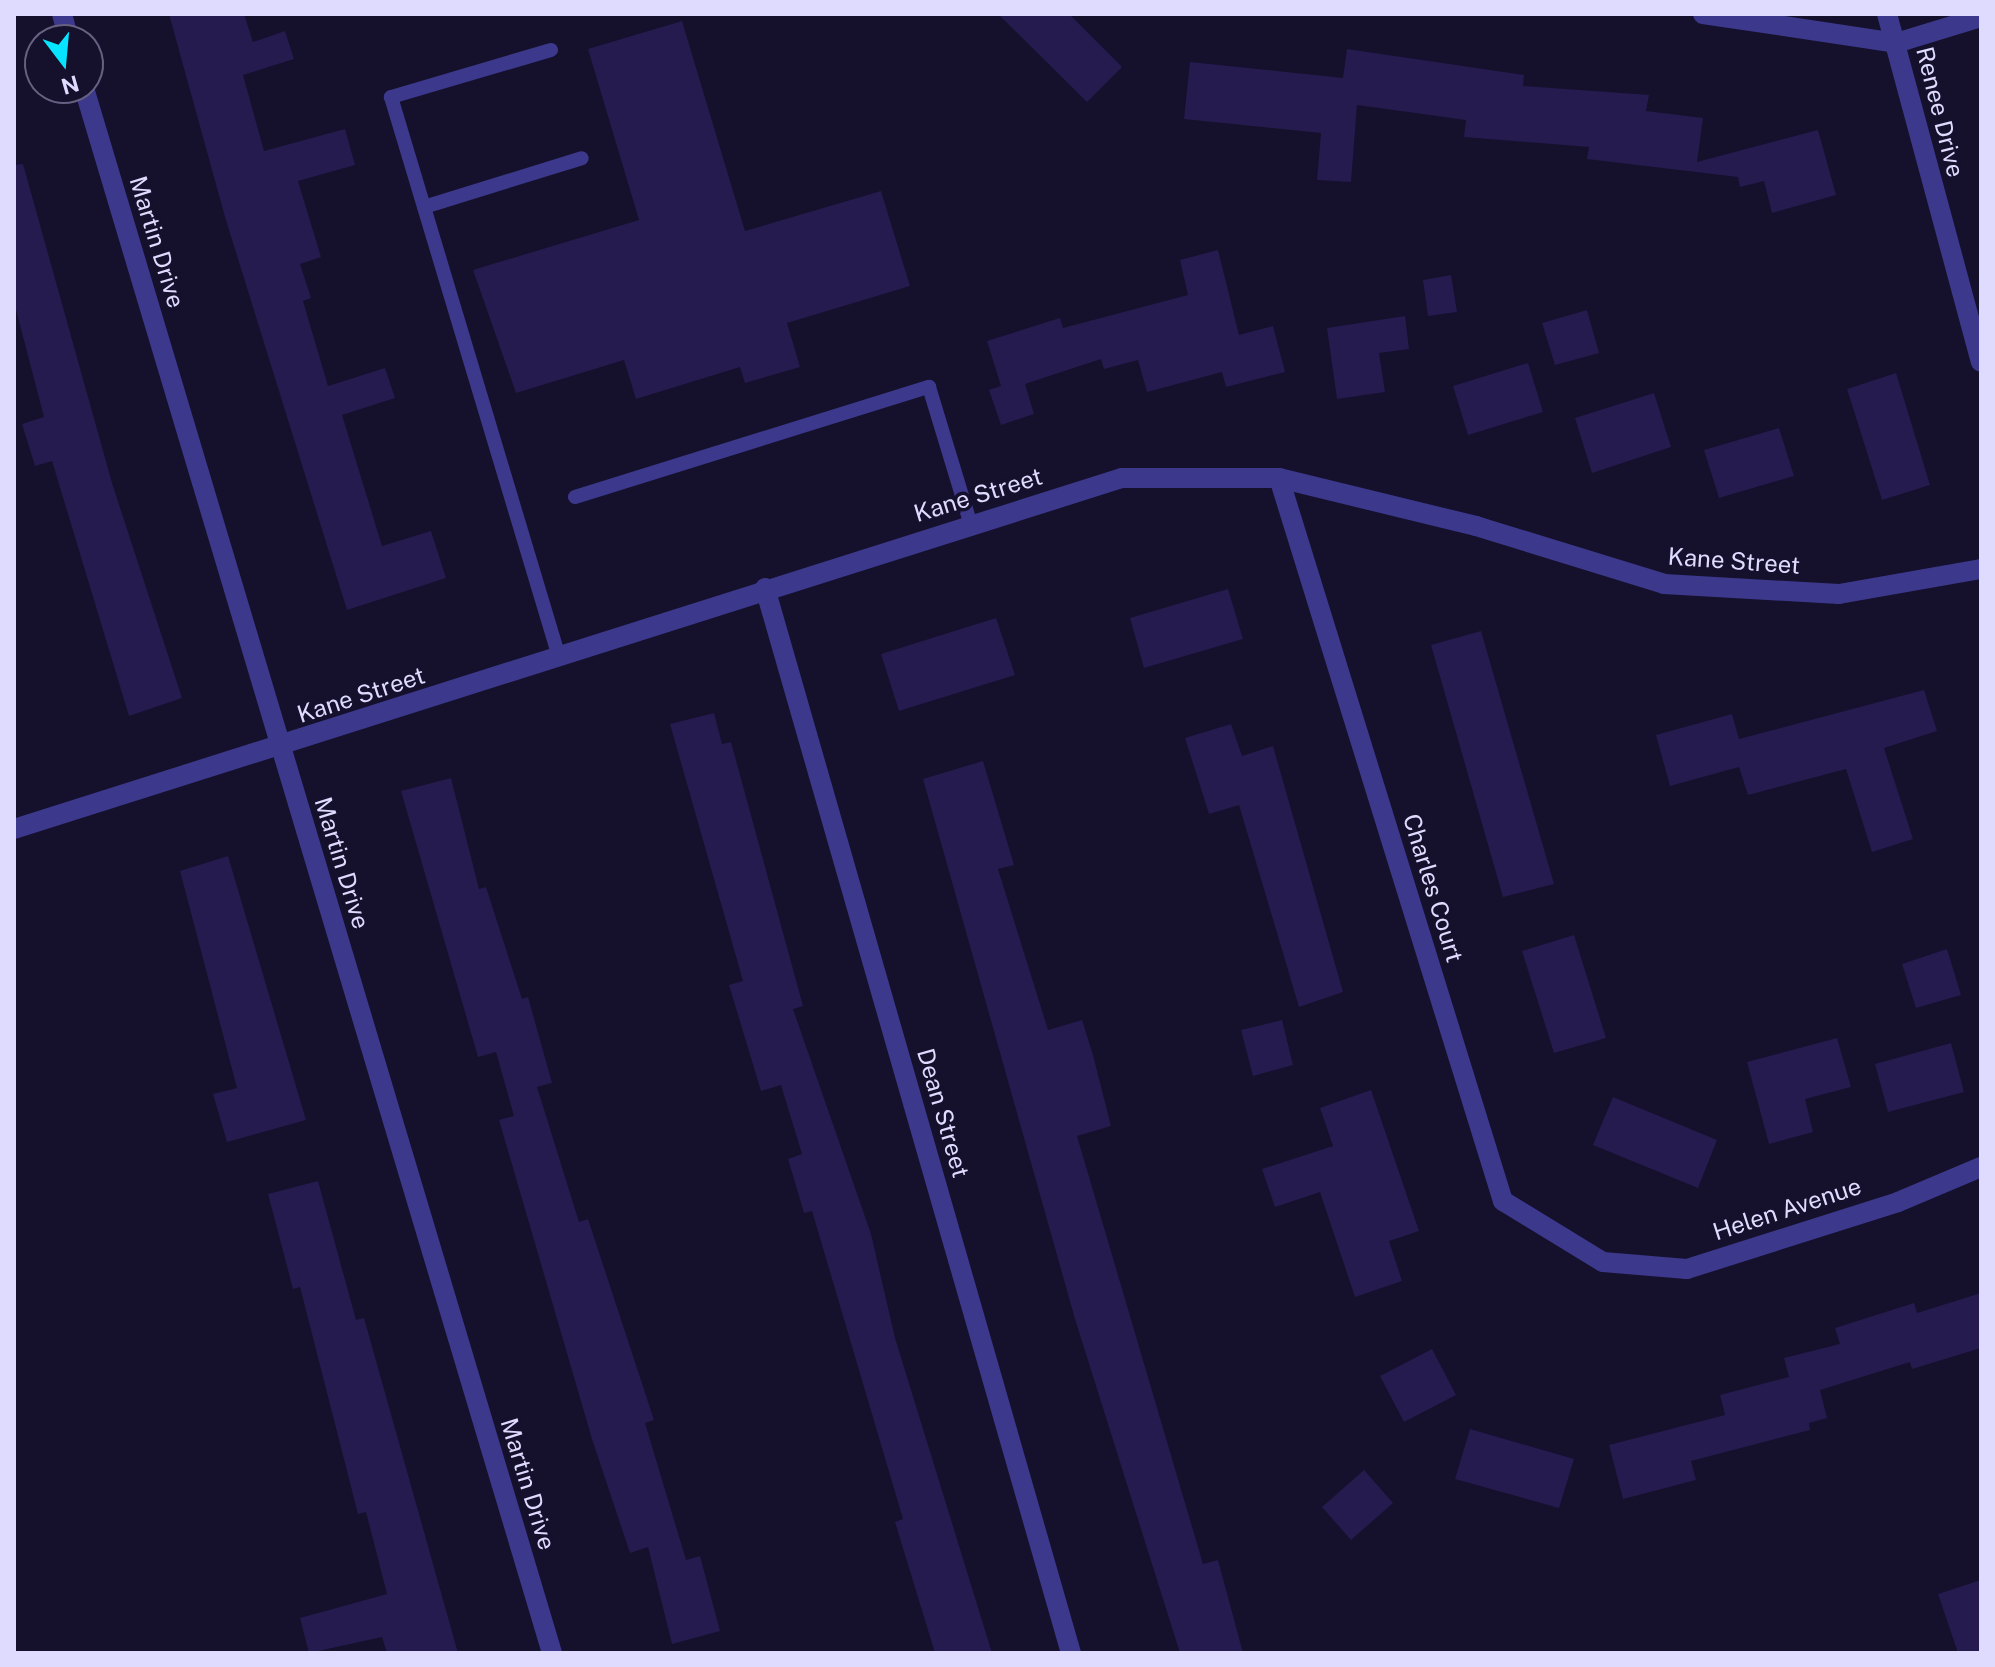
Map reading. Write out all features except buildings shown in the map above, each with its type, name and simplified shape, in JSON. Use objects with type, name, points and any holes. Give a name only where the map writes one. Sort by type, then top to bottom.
[{"type":"street","points":[[1703,14],[1896,43],[1981,17]]},
{"type":"street","name":"Renee Drive","points":[[1887,14],[1981,362]]},
{"type":"street","name":"Martin Drive","points":[[89,104],[552,1653]]},
{"type":"street","name":"Kane Street","points":[[14,829],[280,749],[765,588],[1122,478],[1279,478],[1476,526],[1664,584],[1839,594],[1981,569]]},
{"type":"street","name":"Charles Court","points":[[1279,478],[1503,1201],[1603,1262]]},
{"type":"street","name":"Dean Street","points":[[765,588],[1071,1653]]},
{"type":"street","name":"Helen Avenue","points":[[1603,1262],[1687,1269],[1898,1202],[1981,1167]]},
{"type":"lane","points":[[551,50],[391,97],[559,657]]},
{"type":"lane","points":[[424,207],[582,158]]},
{"type":"lane","points":[[575,497],[929,387],[971,525]]}]
